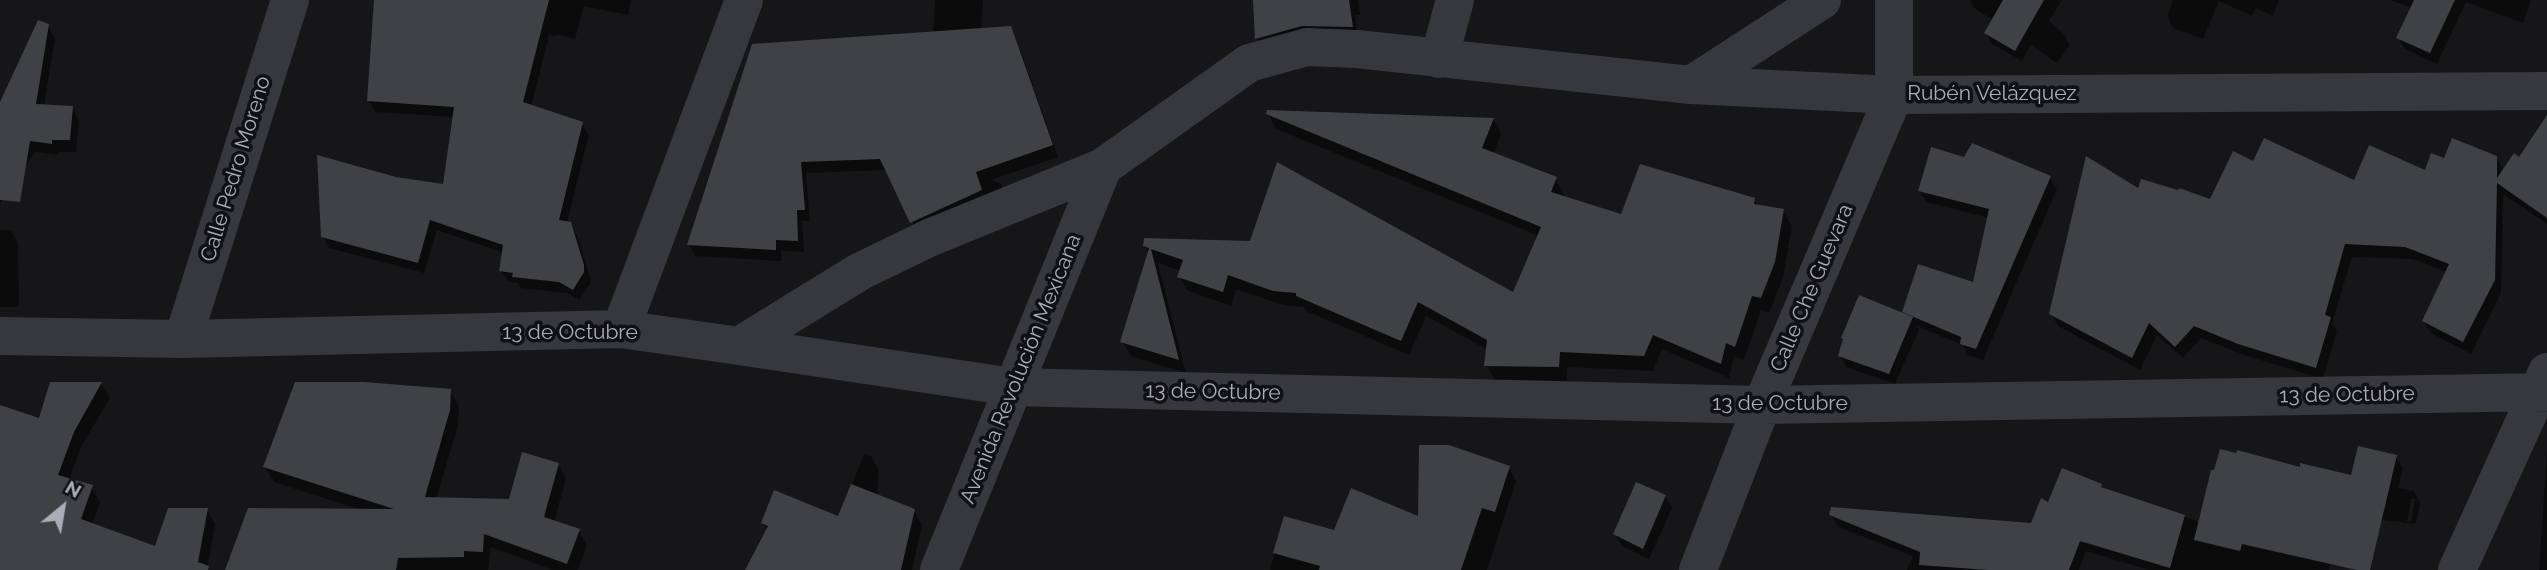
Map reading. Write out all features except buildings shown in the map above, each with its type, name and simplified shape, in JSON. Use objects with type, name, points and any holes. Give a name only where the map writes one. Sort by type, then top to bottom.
[{"type":"street","name":"Calle Pedro Moreno","points":[[183,338],[289,0]]},
{"type":"street","points":[[621,329],[744,0]]},
{"type":"street","points":[[739,346],[859,272],[929,238],[1103,167],[1249,63],[1307,47],[1357,49],[1439,59],[1455,0]]},
{"type":"street","points":[[1691,85],[1822,0]]},
{"type":"street","name":"Calle Che Guevara","points":[[1698,570],[1762,405],[1894,95],[1894,0]]},
{"type":"street","name":"Rubén Velázquez","points":[[1439,59],[1691,85],[1894,95],[2547,90]]},
{"type":"street","name":"Avenida Revolución Mexicana","points":[[939,570],[1103,167]]},
{"type":"street","name":"13 de Octubre","points":[[0,337],[183,338],[621,329],[1013,387],[1762,405],[2544,385]]},
{"type":"street","points":[[2456,570],[2544,385]]}]
